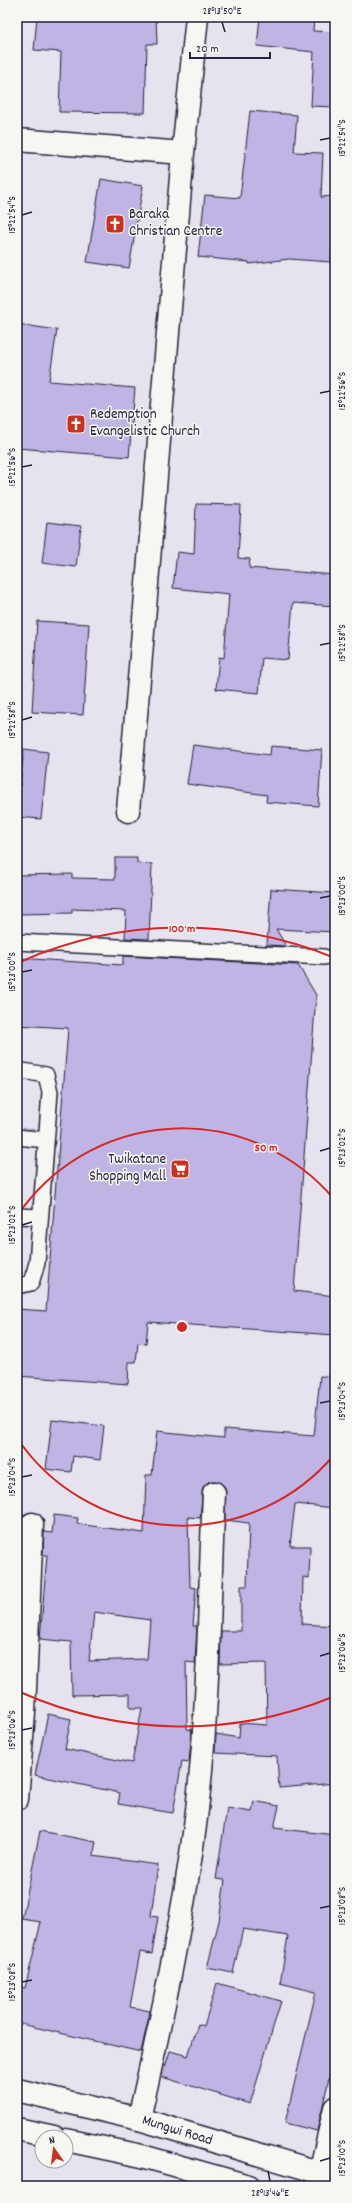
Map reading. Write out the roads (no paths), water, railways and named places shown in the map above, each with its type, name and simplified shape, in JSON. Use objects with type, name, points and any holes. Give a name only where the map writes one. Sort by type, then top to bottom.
[{"type":"street","points":[[128,811],[183,153],[196,17]]},
{"type":"street","points":[[17,140],[183,153]]},
{"type":"street","points":[[139,2119],[175,1953],[186,1893],[197,1808],[203,1727],[214,1493]]},
{"type":"street","points":[[17,1798],[24,1712],[32,1524]]},
{"type":"street","name":"Mungwi Road","points":[[17,2090],[139,2119],[327,2175]]},
{"type":"street","points":[[327,2175],[335,2108]]},
{"type":"street","points":[[17,2129],[34,2133]]},
{"type":"street","points":[[74,2142],[142,2156],[250,2186]]},
{"type":"lane","points":[[17,942],[324,957]]},
{"type":"lane","points":[[17,1070],[46,1075],[50,1092],[37,1263],[31,1283],[17,1286]]},
{"type":"lane","points":[[17,1137],[46,1140]]},
{"type":"lane","points":[[17,1216],[40,1217]]},
{"type":"place","name":"Baraka Christian Centre","points":[[115,224]]},
{"type":"place","name":"Redemption Evangelistic Church","points":[[76,424]]},
{"type":"place","name":"Twikatane Shopping Mall","points":[[180,1169]]}]
